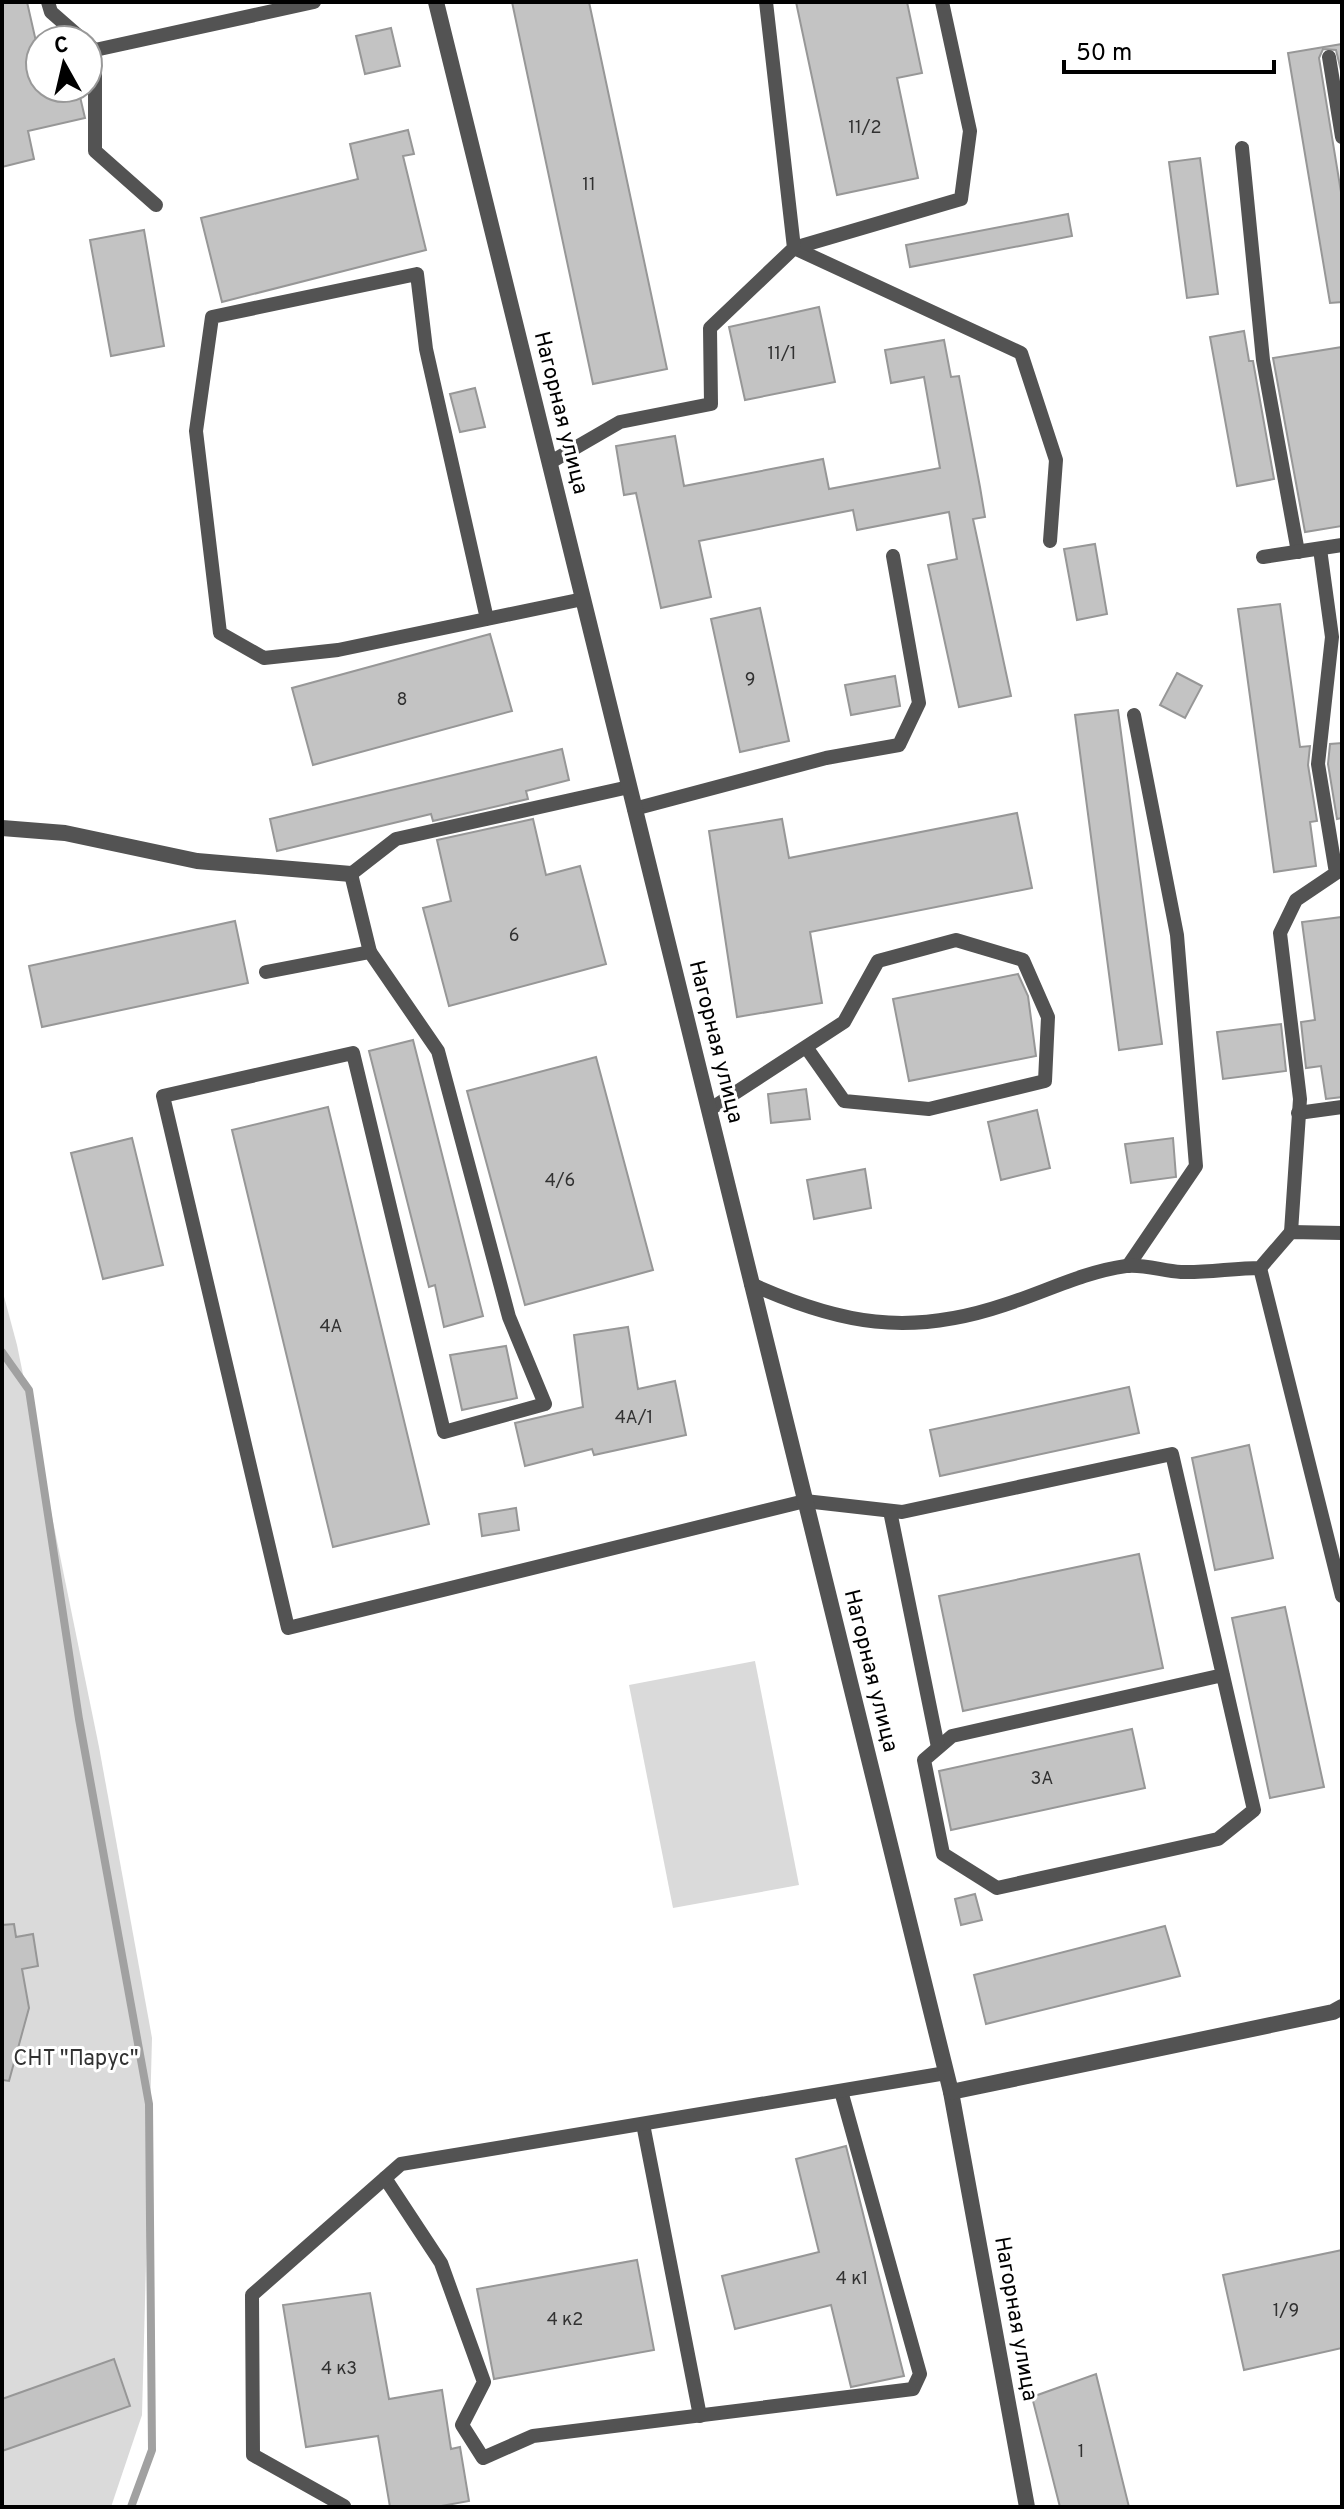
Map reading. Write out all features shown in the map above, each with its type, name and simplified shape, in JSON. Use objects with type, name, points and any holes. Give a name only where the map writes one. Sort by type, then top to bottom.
[{"type":"street","name":"Нагорная улица","points":[[436,2],[951,2092],[1027,2507]]},
{"type":"street","points":[[2,828],[65,833],[197,861],[351,874]]},
{"type":"street","points":[[951,2092],[1333,2012],[1342,2007]]},
{"type":"lane","points":[[48,2],[51,12],[65,24]]},
{"type":"lane","points":[[104,42],[314,2]]},
{"type":"lane","points":[[766,2],[794,248]]},
{"type":"lane","points":[[549,463],[620,422],[711,404],[710,328],[794,248],[961,199],[970,131],[942,2]]},
{"type":"lane","points":[[1329,57],[1342,137]]},
{"type":"lane","points":[[92,104],[95,151],[156,205]]},
{"type":"lane","points":[[1242,148],[1263,360],[1298,552]]},
{"type":"lane","points":[[794,248],[1021,353],[1056,460],[1050,541]]},
{"type":"lane","points":[[487,619],[426,349],[417,274],[212,317],[196,431],[220,633],[264,658],[338,650],[487,619],[583,599]]},
{"type":"lane","points":[[1263,557],[1342,545]]},
{"type":"lane","points":[[751,1284],[800,1305],[846,1319],[921,1324],[1003,1306],[1064,1282],[1128,1266],[1183,1272],[1260,1268],[1291,1232],[1298,1113],[1280,933],[1296,900],[1339,876],[1318,764],[1332,637],[1320,549]]},
{"type":"lane","points":[[634,809],[826,758],[899,745],[919,703],[893,556]]},
{"type":"lane","points":[[1128,1266],[1196,1166],[1177,935],[1134,715]]},
{"type":"lane","points":[[629,787],[396,839],[351,874],[370,952],[438,1051],[509,1317],[545,1404],[444,1432],[353,1053],[163,1096],[288,1628],[805,1501],[902,1512],[1172,1454],[1223,1675],[1254,1810],[1218,1839],[997,1888],[943,1854],[924,1760],[952,1736],[1223,1675]]},
{"type":"lane","points":[[709,1110],[844,1022],[878,961],[956,940],[1023,960],[1048,1017],[1045,1081],[929,1109],[844,1101],[806,1047]]},
{"type":"lane","points":[[266,972],[370,952]]},
{"type":"lane","points":[[1298,1113],[1342,1107]]},
{"type":"lane","points":[[1291,1232],[1342,1233]]},
{"type":"lane","points":[[1260,1268],[1342,1596]]},
{"type":"lane","points":[[890,1511],[938,1747]]},
{"type":"lane","points":[[344,2506],[253,2455],[252,2295],[401,2164],[946,2073]]},
{"type":"lane","points":[[385,2178],[441,2263],[484,2382],[462,2425],[483,2458],[533,2436],[913,2389],[920,2374],[841,2091]]},
{"type":"lane","points":[[643,2124],[700,2416]]},
{"type":"green space","name":"СНТ \"Парус\"","points":[[2,1289],[17,1345],[99,1747],[152,2038],[142,2415],[111,2507],[2,2507]]},
{"type":"green space","points":[[755,1661],[799,1885],[673,1908],[629,1685]]},
{"type":"building","points":[[2,2],[27,2],[32,24],[24,24],[24,104],[82,104],[85,118],[28,131],[34,159],[2,167]]},
{"type":"building","points":[[512,2],[589,2],[667,369],[593,384]]},
{"type":"building","points":[[796,2],[907,2],[922,73],[897,78],[918,178],[837,195]]},
{"type":"building","points":[[391,28],[400,66],[365,74],[356,36]]},
{"type":"building","points":[[1342,44],[1342,75],[1336,50],[1323,49],[1319,58],[1342,198],[1342,302],[1330,303],[1288,53]]},
{"type":"building","points":[[408,130],[414,154],[403,156],[426,250],[222,302],[201,218],[358,179],[350,144]]},
{"type":"building","points":[[1200,158],[1218,294],[1187,298],[1169,162]]},
{"type":"building","points":[[1068,214],[1072,236],[910,267],[906,245]]},
{"type":"building","points":[[144,230],[164,346],[111,356],[90,240]]},
{"type":"building","points":[[819,307],[835,382],[745,400],[729,327]]},
{"type":"building","points":[[1244,331],[1249,361],[1253,361],[1274,479],[1237,486],[1210,337]]},
{"type":"building","points":[[944,340],[951,377],[959,376],[980,487],[985,517],[973,519],[1011,696],[959,707],[928,565],[957,559],[949,512],[857,530],[853,510],[699,541],[711,597],[661,608],[636,493],[624,495],[616,446],[675,436],[684,486],[823,459],[829,489],[940,468],[924,377],[891,383],[885,350]]},
{"type":"building","points":[[1342,347],[1342,526],[1305,532],[1273,358]]},
{"type":"building","points":[[475,388],[485,427],[460,432],[450,394]]},
{"type":"building","points":[[1095,544],[1107,614],[1077,620],[1064,549]]},
{"type":"building","points":[[1280,604],[1300,747],[1310,746],[1308,765],[1317,821],[1310,822],[1316,866],[1274,872],[1238,609]]},
{"type":"building","points":[[760,608],[789,741],[740,752],[711,619]]},
{"type":"building","points":[[490,634],[512,711],[313,765],[292,688]]},
{"type":"building","points":[[1177,673],[1202,686],[1185,718],[1160,705]]},
{"type":"building","points":[[895,676],[900,706],[851,715],[845,685]]},
{"type":"building","points":[[1118,710],[1162,1044],[1119,1050],[1075,715]]},
{"type":"building","points":[[1342,743],[1342,818],[1337,819],[1328,764],[1330,744]]},
{"type":"building","points":[[562,749],[569,780],[526,791],[528,799],[433,821],[431,814],[277,851],[270,819]]},
{"type":"building","points":[[1017,813],[1032,888],[810,932],[822,1003],[737,1017],[709,831],[782,819],[789,858]]},
{"type":"building","points":[[533,819],[546,875],[580,866],[606,964],[449,1006],[423,908],[451,901],[437,840]]},
{"type":"building","points":[[1342,917],[1342,1097],[1326,1099],[1321,1066],[1306,1068],[1301,1022],[1315,1020],[1302,922]]},
{"type":"building","points":[[235,921],[248,983],[42,1027],[29,966]]},
{"type":"building","points":[[1018,974],[1028,996],[1036,1056],[909,1081],[893,999]]},
{"type":"building","points":[[1281,1024],[1286,1071],[1223,1079],[1217,1032]]},
{"type":"building","points":[[413,1040],[483,1316],[444,1327],[435,1285],[429,1287],[369,1051]]},
{"type":"building","points":[[596,1057],[653,1270],[525,1305],[467,1091]]},
{"type":"building","points":[[806,1089],[810,1119],[771,1123],[768,1094]]},
{"type":"building","points":[[328,1107],[429,1524],[333,1547],[232,1130]]},
{"type":"building","points":[[1037,1110],[1050,1168],[1001,1180],[988,1122]]},
{"type":"building","points":[[132,1138],[163,1265],[103,1279],[71,1153]]},
{"type":"building","points":[[1173,1138],[1176,1177],[1131,1183],[1125,1144]]},
{"type":"building","points":[[865,1169],[871,1208],[814,1219],[807,1180]]},
{"type":"building","points":[[628,1327],[638,1389],[675,1381],[686,1435],[594,1455],[592,1449],[525,1466],[515,1423],[583,1407],[574,1335]]},
{"type":"building","points":[[506,1346],[517,1398],[462,1410],[450,1355]]},
{"type":"building","points":[[1129,1387],[1139,1433],[940,1476],[930,1430]]},
{"type":"building","points":[[1249,1445],[1273,1558],[1215,1570],[1192,1458]]},
{"type":"building","points":[[516,1508],[519,1530],[482,1536],[479,1514]]},
{"type":"building","points":[[1139,1554],[1163,1668],[963,1711],[939,1596]]},
{"type":"building","points":[[1285,1607],[1324,1787],[1270,1798],[1232,1618]]},
{"type":"building","points":[[1132,1729],[1145,1788],[951,1830],[939,1771]]},
{"type":"building","points":[[975,1894],[982,1920],[961,1925],[955,1899]]},
{"type":"building","points":[[14,1924],[16,1937],[33,1934],[38,1966],[22,1969],[29,2008],[9,2081],[2,2080],[2,1925]]},
{"type":"building","points":[[1165,1926],[1180,1976],[986,2024],[974,1975]]},
{"type":"building","points":[[846,2146],[904,2376],[851,2387],[831,2305],[735,2329],[722,2276],[819,2252],[796,2159]]},
{"type":"building","points":[[1342,2250],[1342,2348],[1244,2370],[1223,2275]]},
{"type":"building","points":[[637,2260],[654,2350],[494,2379],[477,2289]]},
{"type":"building","points":[[370,2293],[389,2399],[442,2390],[451,2449],[460,2447],[469,2501],[436,2507],[390,2507],[378,2436],[306,2447],[283,2305]]},
{"type":"building","points":[[114,2359],[130,2406],[2,2451],[2,2399]]},
{"type":"building","points":[[1096,2374],[1129,2507],[1060,2507],[1032,2397]]},
{"type":"waterway","points":[[2,1352],[29,1390],[79,1719],[149,2104],[152,2450],[131,2507]]}]
